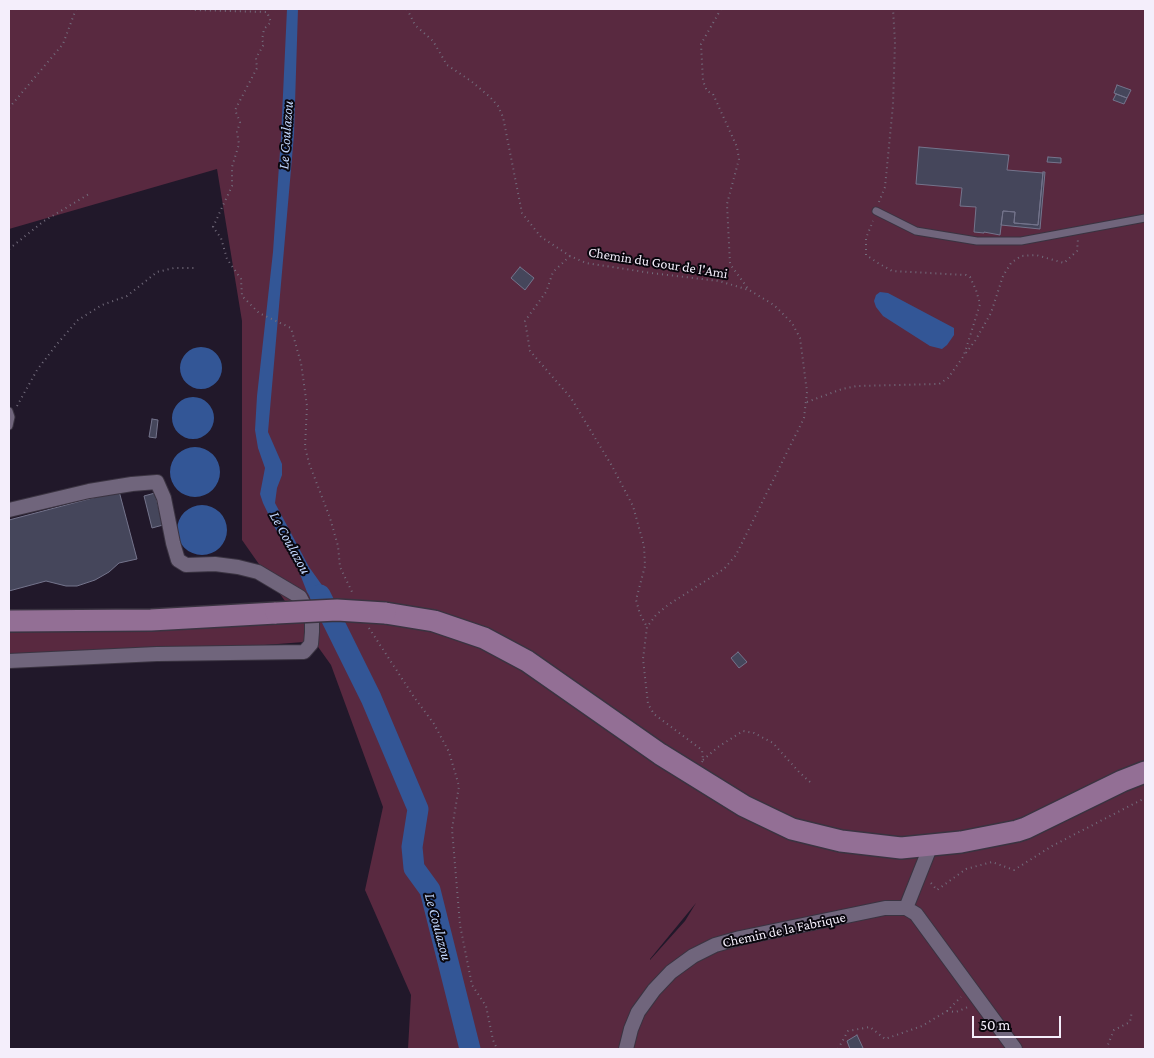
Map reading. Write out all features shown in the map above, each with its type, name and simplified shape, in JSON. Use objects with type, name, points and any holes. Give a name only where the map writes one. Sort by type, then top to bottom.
[{"type":"main road","points":[[9,621],[151,620],[337,610],[385,613],[434,621],[484,638],[527,661],[698,767],[744,806],[792,829],[841,841],[901,848],[961,842],[1026,828],[1122,781],[1145,772]]},
{"type":"street","points":[[9,510],[89,491],[157,482],[164,498],[178,560],[186,565],[215,564],[258,572],[300,597],[312,620],[312,632],[311,644],[304,652],[157,654],[9,661]]},
{"type":"street","points":[[931,845],[906,908],[916,914],[1015,1049]]},
{"type":"street","name":"Chemin de la Fabrique","points":[[626,1049],[638,1012],[670,972],[693,956],[715,945],[740,938],[885,908],[906,908]]},
{"type":"lane","points":[[876,211],[916,231],[977,241],[1021,241],[1145,218]]},
{"type":"lane","points":[[9,426],[10,414]]},
{"type":"path","points":[[9,108],[63,44],[76,9]]},
{"type":"path","points":[[190,9],[267,12],[271,22],[264,30],[262,40],[264,44],[256,58],[258,68],[235,110],[240,122],[237,132],[239,144],[232,167],[232,186],[213,228],[221,238],[227,259],[240,280],[242,296],[259,313],[291,328],[301,363],[307,406],[305,447],[309,463],[330,518],[338,546],[340,567],[356,602]]},
{"type":"path","name":"Chemin du Gour de l'Ami","points":[[407,9],[415,25],[433,41],[447,65],[471,81],[498,106],[503,117],[522,213],[527,222],[542,237],[570,256],[586,263],[719,281],[749,290],[774,305],[792,323],[800,338],[807,392],[804,418],[736,555],[724,569],[668,605],[656,615],[647,627]]},
{"type":"path","points":[[721,9],[701,44],[703,81],[707,91],[713,94],[736,147],[739,159],[727,204],[730,264],[749,290]]},
{"type":"path","points":[[893,9],[895,42],[893,105],[885,187],[866,238],[866,255],[892,271],[966,275],[970,277],[980,304],[962,357]]},
{"type":"path","points":[[9,249],[44,221],[89,194]]},
{"type":"path","points":[[807,402],[842,389],[857,386],[939,384],[948,378],[975,341],[991,313],[1004,276],[1011,263],[1021,256],[1036,255],[1064,263],[1077,251],[1079,231]]},
{"type":"path","points":[[570,256],[553,272],[546,292],[525,321],[530,351],[571,398],[612,466],[633,506],[644,546],[645,566],[636,600],[640,614],[647,627],[642,659],[648,704],[654,714],[702,750],[698,767]]},
{"type":"path","points":[[10,414],[37,370],[78,320],[102,305],[128,296],[157,272],[174,268],[194,268]]},
{"type":"path","points":[[369,628],[434,724],[449,752],[459,786],[452,829],[460,925],[472,985],[486,1006],[493,1040],[497,1049]]},
{"type":"path","points":[[698,767],[718,746],[743,731],[754,733],[773,743],[810,782]]},
{"type":"path","points":[[921,871],[937,890],[966,869],[992,862],[1014,870],[1052,846],[1145,798]]},
{"type":"path","points":[[838,1049],[848,1031],[870,1027],[886,1039],[922,1026],[947,1011],[972,989]]},
{"type":"path","points":[[947,1011],[956,1012],[971,1006]]},
{"type":"path","points":[[1108,1049],[1107,1047],[1114,1030],[1130,1022],[1132,1011]]},
{"type":"shaded area","points":[[9,9],[1145,9],[1145,1049],[408,1049],[411,995],[365,890],[383,807],[331,665],[306,630],[304,642],[225,648],[9,654],[9,628],[299,621],[242,540],[242,321],[217,169],[9,229]],"holes":[[[696,903],[685,921],[650,960]]]},
{"type":"water","points":[[287,9],[298,9],[294,135],[268,432],[282,464],[282,475],[277,488],[275,503],[309,567],[329,595],[336,609],[317,608],[275,528],[260,494],[265,468],[258,448],[255,430],[273,252]]},
{"type":"water","points":[[880,292],[888,293],[954,328],[954,335],[942,349],[930,346],[883,316],[874,301],[876,295]]},
{"type":"water","points":[[197,347],[205,347],[216,353],[222,368],[216,383],[205,389],[197,389],[186,383],[180,372],[180,364],[186,353]]},
{"type":"water","points":[[189,397],[197,397],[208,403],[214,418],[208,433],[197,439],[189,439],[178,433],[172,422],[172,414],[178,403]]},
{"type":"water","points":[[190,447],[200,447],[213,454],[220,467],[220,477],[213,490],[200,497],[190,497],[181,493],[174,486],[170,477],[170,467],[174,458],[181,451]]},
{"type":"water","points":[[197,505],[207,505],[220,512],[227,525],[227,535],[220,548],[207,555],[197,555],[188,551],[181,544],[177,535],[177,525],[181,516],[188,509]]},
{"type":"building","points":[[1117,85],[1131,90],[1127,98],[1114,93]]},
{"type":"building","points":[[1116,94],[1127,98],[1124,104],[1113,100]]},
{"type":"building","points":[[919,147],[1009,155],[1007,170],[1043,173],[1038,225],[1014,223],[1015,212],[1003,211],[1000,235],[974,232],[976,207],[960,206],[962,188],[916,184]]},
{"type":"building","points":[[1048,157],[1061,158],[1061,163],[1047,162]]},
{"type":"building","points":[[1043,172],[1045,172],[1040,229],[1001,225],[1003,211],[1015,212],[1014,223],[1038,225]]},
{"type":"building","points":[[520,267],[534,278],[525,290],[511,278]]},
{"type":"building","points":[[152,419],[158,420],[156,438],[149,437]]},
{"type":"building","points":[[119,491],[137,559],[119,563],[109,572],[95,580],[77,586],[66,586],[46,581],[9,591],[9,520]]},
{"type":"building","points":[[155,493],[163,525],[152,528],[144,496]]},
{"type":"building","points":[[738,652],[747,662],[739,668],[731,658]]},
{"type":"building","points":[[857,1035],[864,1049],[850,1049],[847,1041]]},
{"type":"waterway","name":"Le Coulazou","points":[[320,595],[371,698],[418,809],[412,847],[414,868],[430,890],[470,1049]]}]
